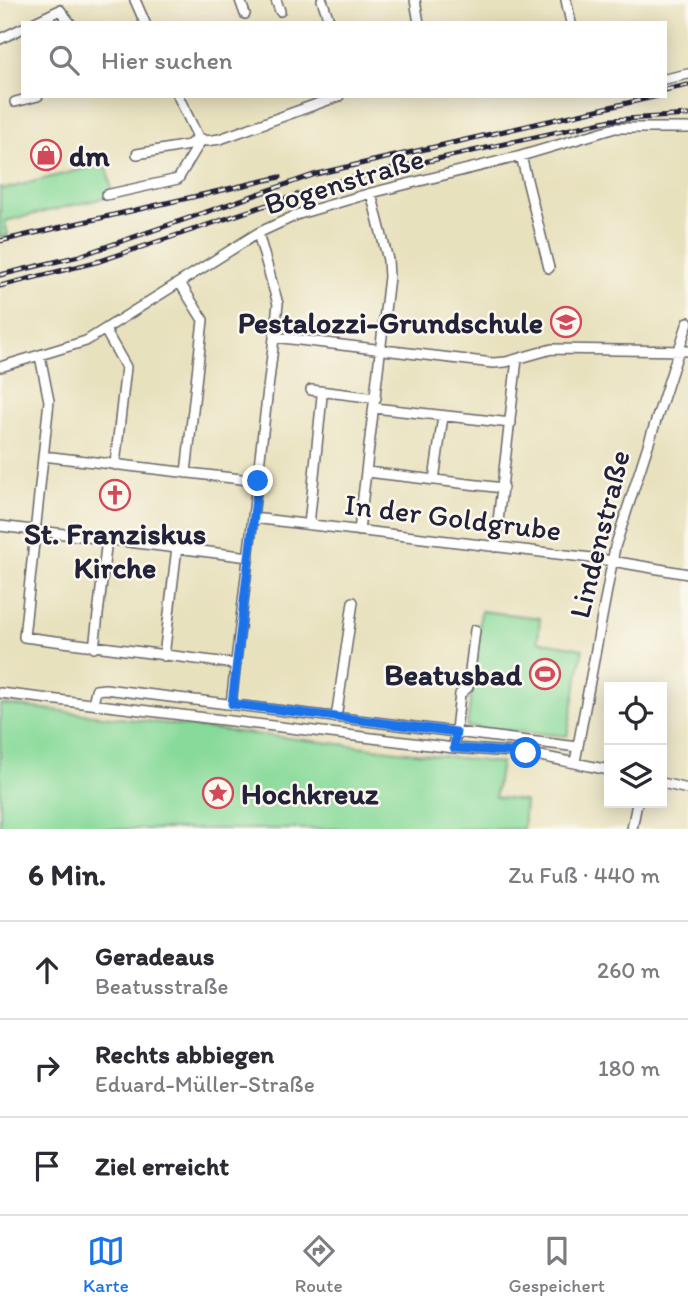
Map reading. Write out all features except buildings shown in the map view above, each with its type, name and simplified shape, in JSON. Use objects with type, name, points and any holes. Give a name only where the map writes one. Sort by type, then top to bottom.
[{"type":"street","points":[[135,0],[144,21]]},
{"type":"street","points":[[240,0],[245,14]]},
{"type":"street","points":[[276,0],[280,11]]},
{"type":"street","points":[[322,0],[329,21]]},
{"type":"street","points":[[415,0],[419,21]]},
{"type":"street","points":[[566,0],[571,21]]},
{"type":"street","points":[[37,21],[60,10],[68,21]]},
{"type":"street","points":[[1,36],[21,28]]},
{"type":"street","points":[[667,79],[688,74]]},
{"type":"street","points":[[15,102],[30,98]]},
{"type":"street","points":[[179,98],[200,138]]},
{"type":"street","points":[[137,154],[189,145],[200,138],[220,139],[333,98]]},
{"type":"street","name":"Bogenstraße","points":[[0,367],[81,342],[105,330],[258,233],[299,214],[371,192],[521,156],[622,127],[688,128]]},
{"type":"street","points":[[106,195],[178,179],[200,138]]},
{"type":"street","points":[[521,156],[549,268]]},
{"type":"street","points":[[359,531],[382,349],[389,269],[371,192]]},
{"type":"street","points":[[232,704],[278,294],[258,233]]},
{"type":"street","points":[[180,283],[203,320],[186,473]]},
{"type":"street","name":"Lindenstraße","points":[[576,762],[613,561],[626,508],[683,351],[688,322]]},
{"type":"street","points":[[105,330],[127,367],[115,465]]},
{"type":"street","points":[[274,337],[494,363],[552,349],[683,351]]},
{"type":"street","points":[[40,356],[49,395],[24,637],[236,664]]},
{"type":"street","points":[[495,547],[517,359]]},
{"type":"street","points":[[311,390],[443,416],[511,423]]},
{"type":"street","points":[[309,525],[322,396]]},
{"type":"street","points":[[434,480],[443,416]]},
{"type":"street","points":[[43,456],[258,481]]},
{"type":"street","points":[[367,472],[503,488]]},
{"type":"street","name":"In der Goldgrube","points":[[253,518],[613,561],[688,574]]},
{"type":"street","points":[[0,526],[249,557]]},
{"type":"street","points":[[94,648],[107,539]]},
{"type":"street","points":[[164,656],[177,547]]},
{"type":"street","points":[[336,718],[353,602]]},
{"type":"street","points":[[454,748],[460,694],[468,687],[475,630]]},
{"type":"street","points":[[93,704],[95,692],[100,689],[578,747]]},
{"type":"street","points":[[0,693],[454,748],[526,753],[604,769]]},
{"type":"street","points":[[667,784],[687,786]]},
{"type":"street","points":[[632,829],[636,808]]},
{"type":"green space","points":[[106,163],[113,196],[5,221],[8,236],[0,237],[0,187],[5,189]]},
{"type":"green space","points":[[481,611],[540,618],[538,641],[583,649],[567,736],[467,727]]},
{"type":"green space","points":[[0,704],[501,763],[495,797],[525,801],[523,829],[0,829]]},
{"type":"railway","points":[[667,90],[688,85]]},
{"type":"railway","points":[[0,275],[79,256],[316,174],[649,98]]},
{"type":"railway","points":[[0,286],[100,261],[335,182],[611,120],[688,115]]},
{"type":"railway","points":[[0,241],[280,177]]},
{"type":"place","name":"dm","points":[[46,155]]},
{"type":"place","name":"Pestalozzi-Grundschule","points":[[566,322]]},
{"type":"place","name":"St. Franziskus Kirche","points":[[115,495]]},
{"type":"place","name":"Beatusbad","points":[[545,674]]},
{"type":"place","name":"Hochkreuz","points":[[218,793]]},
{"type":"route","points":[[258,481],[232,704],[456,732],[454,748],[526,753]]}]
